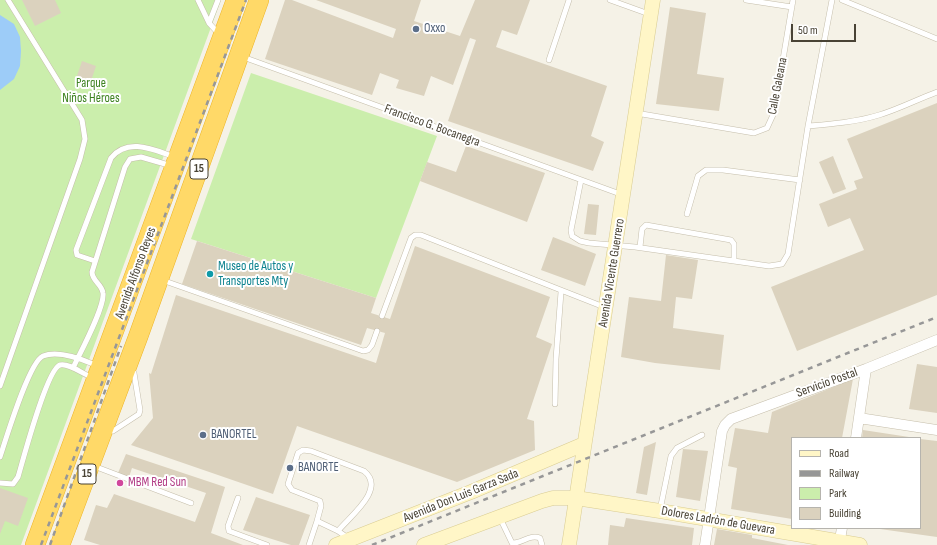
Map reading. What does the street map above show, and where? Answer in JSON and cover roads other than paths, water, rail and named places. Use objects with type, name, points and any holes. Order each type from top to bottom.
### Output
[{"type":"highway","name":"Avenida Alfonso Reyes","points":[[35,545],[236,0]]},
{"type":"highway","name":"Avenida Alfonso Reyes","points":[[60,545],[138,338],[259,0]]},
{"type":"highway","points":[[26,545],[83,367],[116,304],[130,288]]},
{"type":"highway","points":[[72,545],[134,373],[140,347],[138,338]]},
{"type":"street","name":"Avenida Vicente Guerrero","points":[[569,545],[607,308],[653,0]]},
{"type":"street","name":"Servicio Postal","points":[[708,520],[722,431],[725,425],[737,416],[937,340]]},
{"type":"street","points":[[856,437],[866,368]]},
{"type":"street","points":[[859,418],[937,430]]},
{"type":"street","name":"Avenida Don Luis Garza Sada","points":[[336,545],[472,492],[584,444]]},
{"type":"street","points":[[424,545],[553,498],[576,498]]},
{"type":"street","name":"Dolores Ladròn de Guevara","points":[[576,498],[708,520],[840,538],[860,545]]},
{"type":"street","points":[[705,545],[708,520]]},
{"type":"lane","points":[[0,386],[80,160],[85,134],[79,114],[8,0]]},
{"type":"lane","points":[[198,0],[209,23],[222,38]]},
{"type":"lane","points":[[209,23],[218,0]]},
{"type":"lane","points":[[549,60],[569,0]]},
{"type":"lane","points":[[610,0],[651,15]]},
{"type":"lane","points":[[746,0],[792,7]]},
{"type":"lane","name":"Calle Galeana","points":[[636,113],[754,133],[763,131],[770,124],[777,95],[793,0]]},
{"type":"lane","points":[[581,180],[572,223],[572,236],[580,241],[640,247],[776,266],[785,261],[808,126],[832,0]]},
{"type":"lane","points":[[842,0],[937,39]]},
{"type":"lane","name":"Francisco G. Bocanegra","points":[[240,56],[623,195]]},
{"type":"lane","points":[[808,126],[842,123],[863,119],[881,114],[937,92]]},
{"type":"lane","points":[[95,261],[77,255],[76,250],[107,167],[116,152],[124,147],[142,146],[177,163]]},
{"type":"lane","points":[[83,367],[94,323],[103,298],[103,290],[92,274],[128,162],[135,157],[141,157],[177,163]]},
{"type":"lane","points":[[687,214],[698,176],[706,170],[800,180]]},
{"type":"lane","points":[[640,247],[642,229],[646,225],[731,240],[734,244],[734,260]]},
{"type":"lane","points":[[382,316],[411,238],[415,235],[421,235],[561,292],[607,308]]},
{"type":"lane","points":[[159,280],[363,351],[368,350],[372,345],[377,331]]},
{"type":"lane","points":[[555,404],[556,359],[561,292]]},
{"type":"lane","points":[[0,456],[25,384],[37,360],[41,357],[54,354],[83,367]]},
{"type":"lane","points":[[0,483],[12,484],[18,477],[45,389],[52,372],[60,365],[83,367]]},
{"type":"lane","points":[[660,511],[671,456],[677,448],[702,435]]},
{"type":"lane","points":[[309,545],[321,506],[320,501],[292,490],[288,484],[298,454],[303,450],[364,471],[369,477],[372,485],[371,492],[338,531]]},
{"type":"lane","points":[[100,468],[191,503]]},
{"type":"lane","points":[[238,498],[228,526],[229,531],[267,545]]},
{"type":"lane","points":[[500,518],[512,543],[516,544],[534,536],[540,538],[542,545]]},
{"type":"lane","points":[[317,521],[338,531],[351,540]]},
{"type":"water","points":[[0,15],[14,24],[20,37],[21,51],[20,66],[14,79],[0,90]]},
{"type":"railway","points":[[41,545],[246,0]]},
{"type":"railway","points":[[372,545],[937,317]]},
{"type":"railway","points":[[50,545],[121,346]]},
{"type":"place","name":"Oxxo","points":[[416,29]]},
{"type":"place","name":"Museo de Autos y Transportes Mty","points":[[210,274]]},
{"type":"place","name":"BANORTEL","points":[[203,435]]},
{"type":"place","name":"BANORTE","points":[[290,468]]},
{"type":"place","name":"MBM Red Sun","points":[[120,483]]},
{"type":"park label","name":"Parque Niños Héroes","points":[[91,92]]}]
